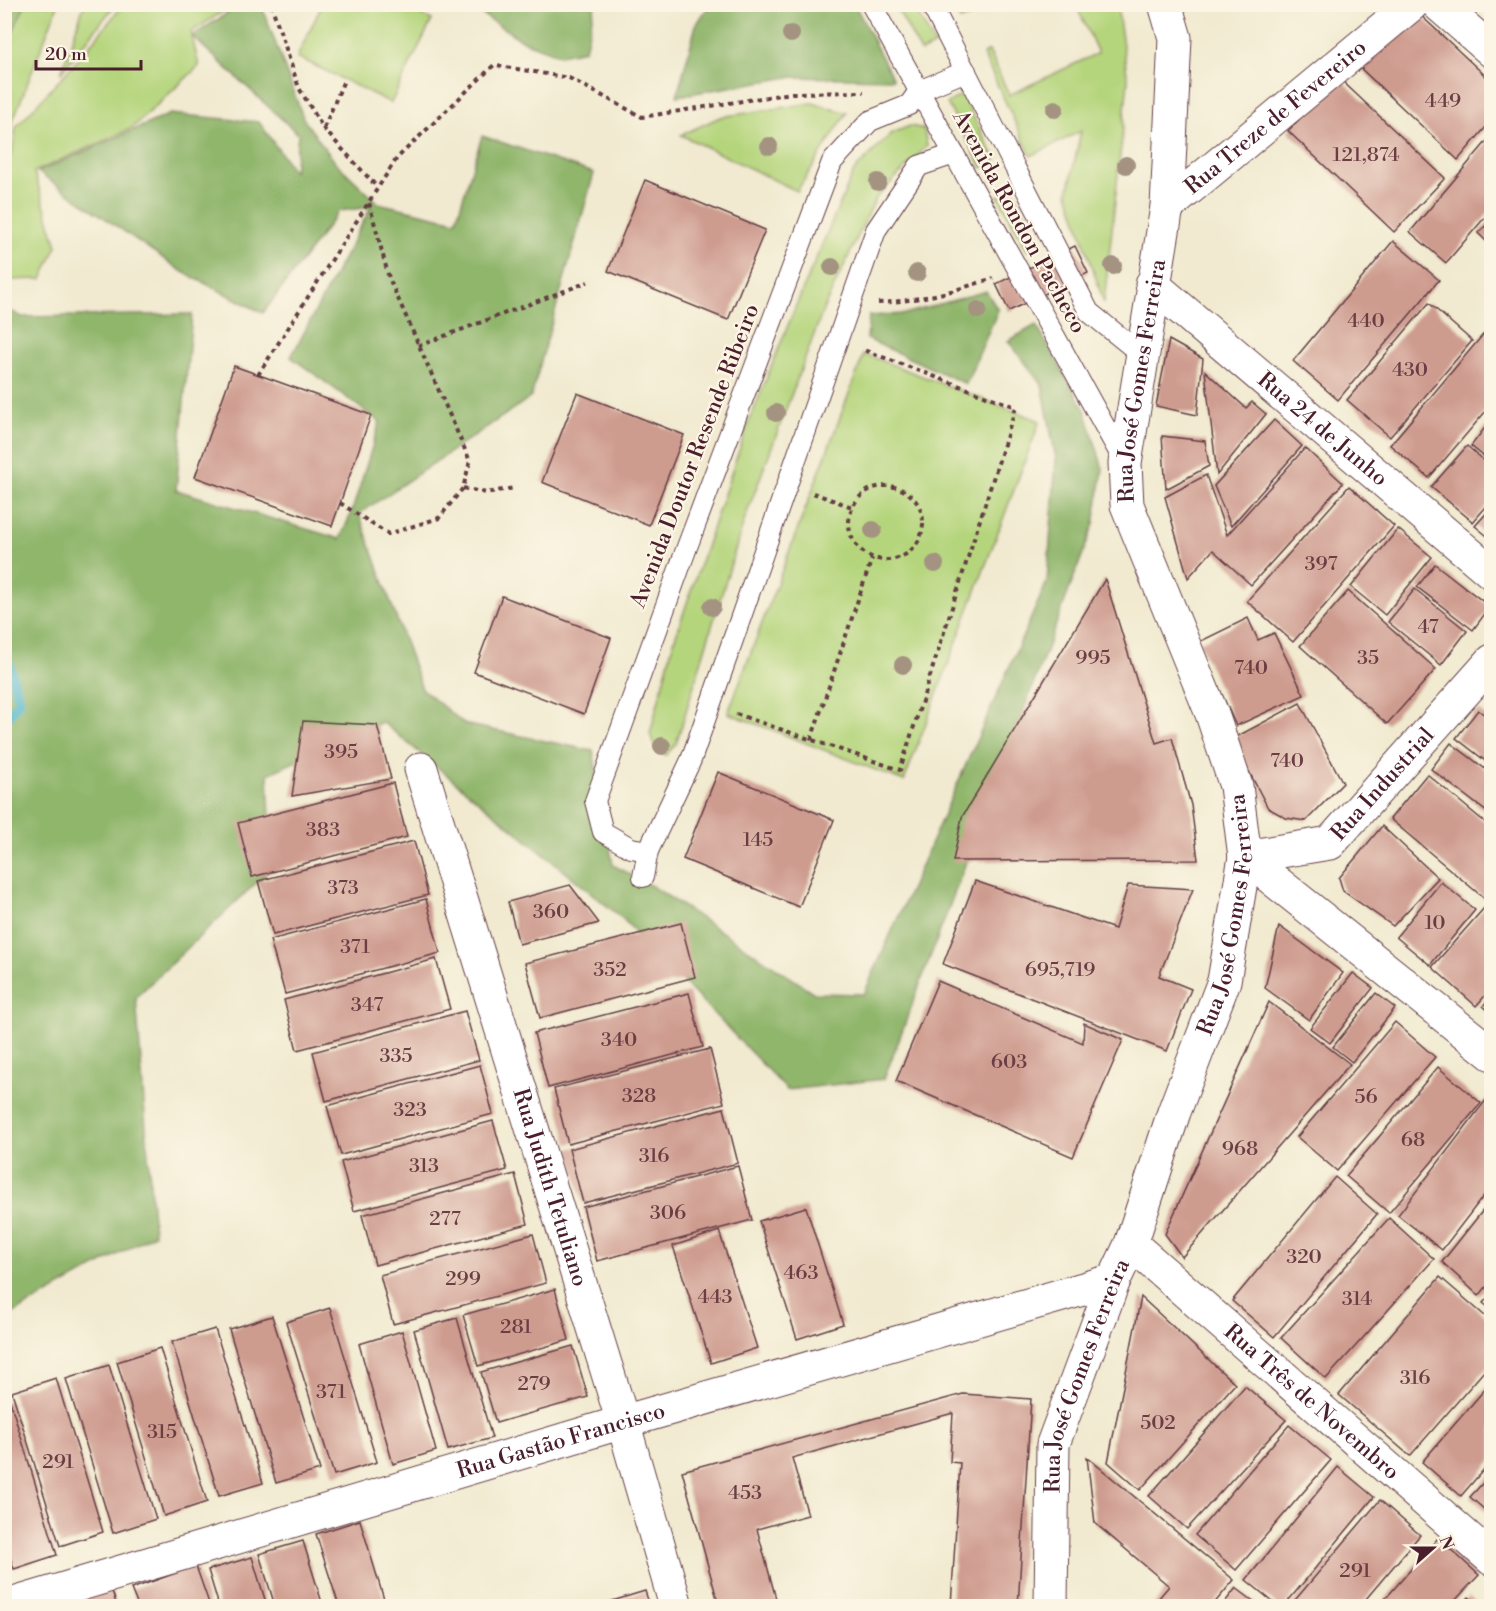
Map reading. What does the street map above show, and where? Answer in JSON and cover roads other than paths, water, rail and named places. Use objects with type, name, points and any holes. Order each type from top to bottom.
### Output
[{"type":"street","name":"Rua José Gomes Ferreira","points":[[1051,1606],[1053,1444],[1114,1280],[1131,1244],[1174,1112],[1224,981],[1245,857],[1236,786],[1212,714],[1127,505],[1125,464],[1152,284],[1167,207],[1175,38],[1165,4]]},
{"type":"street","name":"Rua Treze de Fevereiro","points":[[1167,207],[1412,4]]},
{"type":"street","points":[[1438,4],[1491,51]]},
{"type":"street","name":"Rua 24 de Junho","points":[[1152,284],[1491,573]]},
{"type":"street","name":"Rua Industrial","points":[[1245,857],[1330,843],[1491,661]]},
{"type":"street","name":"Rua Judith Tetuliano","points":[[421,769],[623,1422],[676,1606]]},
{"type":"street","points":[[1245,857],[1491,1054]]},
{"type":"street","name":"Rua Três de Novembro","points":[[1131,1244],[1491,1559]]},
{"type":"street","name":"Rua Gastão Francisco","points":[[7,1606],[623,1422],[1114,1280]]},
{"type":"lane","name":"Avenida Rondon Pacheco","points":[[871,4],[1125,464]]},
{"type":"lane","name":"Avenida Rondon Pacheco","points":[[931,4],[1089,312],[1141,354]]},
{"type":"lane","points":[[919,91],[966,71]]},
{"type":"lane","name":"Avenida Doutor Resende Ribeiro","points":[[648,851],[631,848],[603,832],[596,801],[615,743],[832,162],[870,121],[909,105],[919,91]]},
{"type":"lane","points":[[643,877],[648,851],[691,760],[876,231],[920,166],[954,154]]},
{"type":"waterway","points":[[4,647],[19,701],[4,722]]}]
